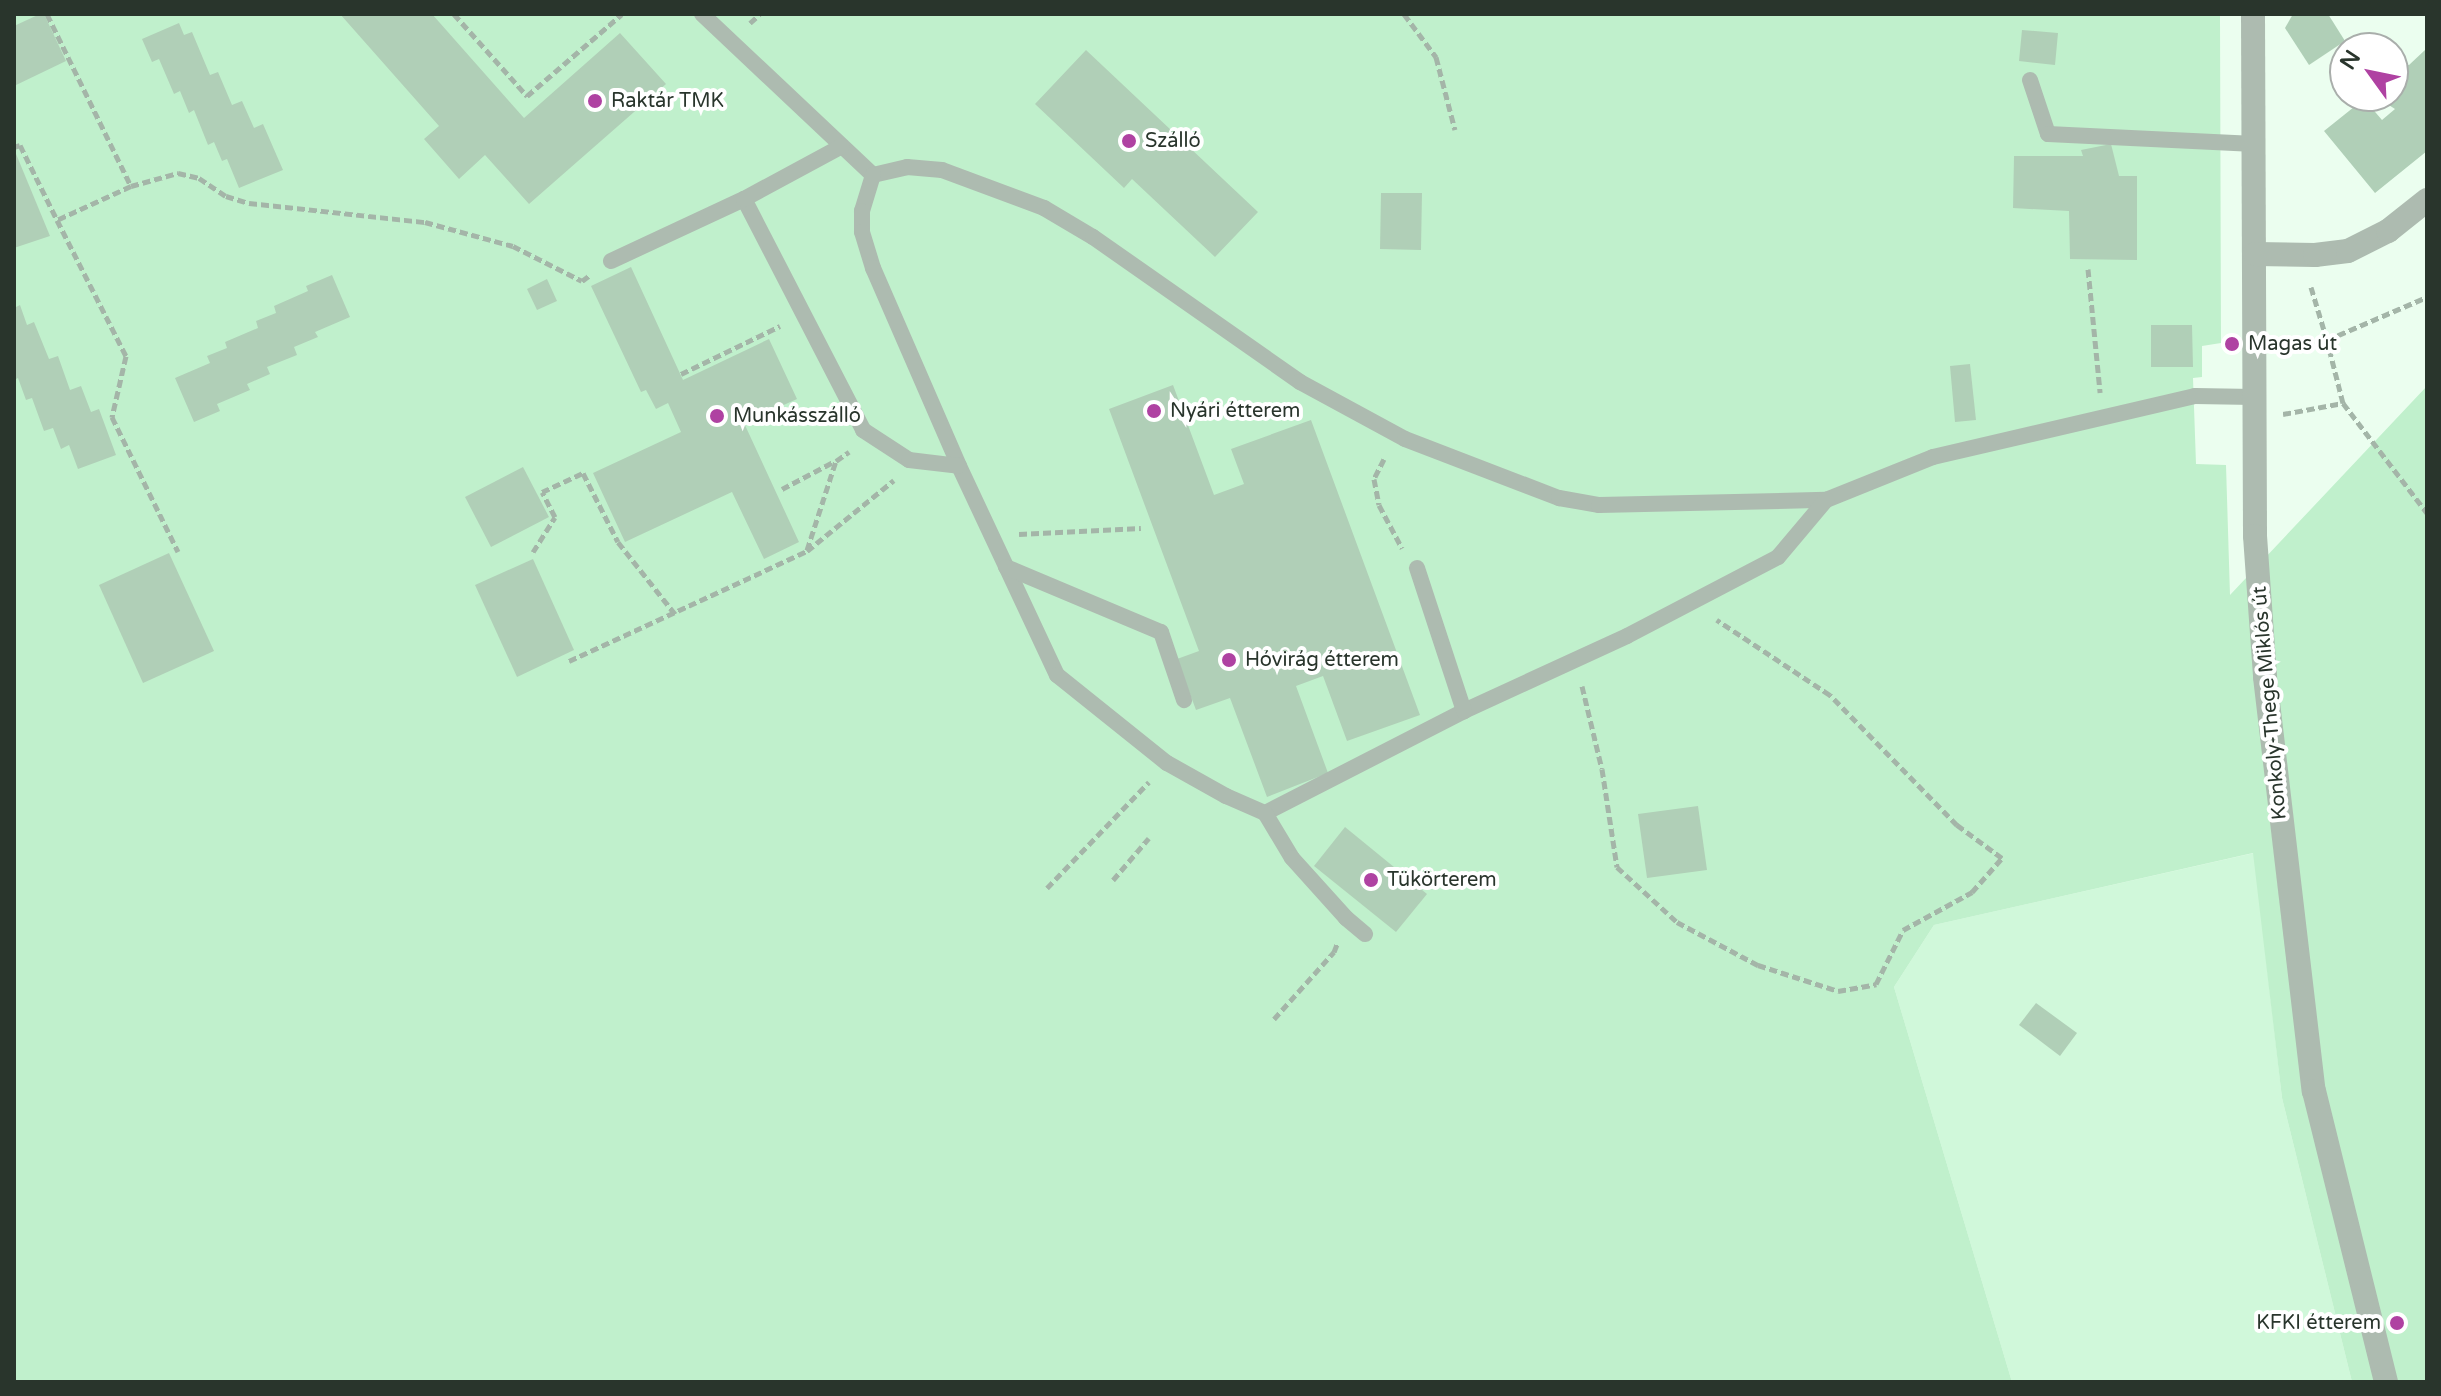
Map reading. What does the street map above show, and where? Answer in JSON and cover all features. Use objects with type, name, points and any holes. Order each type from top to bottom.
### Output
[{"type":"street","name":"Konkoly-Thege Miklós út","points":[[2253,14],[2255,536],[2265,677],[2314,1091],[2386,1382]]},
{"type":"street","points":[[2255,254],[2301,255],[2348,251],[2388,231],[2427,200]]},
{"type":"lane","points":[[702,14],[873,175]]},
{"type":"lane","points":[[2030,80],[2048,134],[2255,144]]},
{"type":"lane","points":[[611,261],[744,199],[842,146]]},
{"type":"lane","points":[[873,175],[907,167],[942,170],[1044,208],[1093,237],[1300,382],[1405,439],[1559,498],[1599,505],[1826,500],[1933,457],[2195,396],[2254,407]]},
{"type":"lane","points":[[873,175],[862,211],[862,232],[873,268],[990,536],[1057,675],[1167,763],[1226,796],[1265,813],[1292,858],[1346,918],[1365,934]]},
{"type":"lane","points":[[744,199],[863,430],[909,460],[959,466]]},
{"type":"lane","points":[[1265,813],[1464,711],[1576,661],[1778,557],[1826,500]]},
{"type":"lane","points":[[1006,567],[1161,632],[1184,700]]},
{"type":"lane","points":[[1417,568],[1464,711]]},
{"type":"path","points":[[47,14],[131,186]]},
{"type":"path","points":[[454,14],[527,96],[622,14]]},
{"type":"path","points":[[1404,14],[1436,57],[1455,130]]},
{"type":"path","points":[[14,147],[20,145],[126,356],[112,417],[178,552]]},
{"type":"path","points":[[57,220],[131,186],[178,173],[199,178],[226,196],[249,203],[425,222],[513,246],[582,281],[611,261]]},
{"type":"path","points":[[2301,255],[2343,403],[2427,513]]},
{"type":"path","points":[[2088,269],[2103,418]]},
{"type":"path","points":[[2327,340],[2427,297]]},
{"type":"path","points":[[681,374],[805,314]]},
{"type":"path","points":[[2254,407],[2343,403]]},
{"type":"path","points":[[782,489],[836,461],[873,436]]},
{"type":"path","points":[[1405,439],[1381,462],[1374,479],[1379,505],[1401,547],[1417,568]]},
{"type":"path","points":[[569,661],[807,551],[890,486],[909,460]]},
{"type":"path","points":[[807,551],[836,461]]},
{"type":"path","points":[[533,552],[555,517],[542,492],[583,473],[618,542],[675,614]]},
{"type":"path","points":[[990,536],[1141,528]]},
{"type":"path","points":[[1576,661],[1602,769],[1617,867],[1677,922],[1758,965],[1838,991],[1876,984],[1903,930],[1972,892],[2002,858],[1957,825],[1830,695],[1690,603]]},
{"type":"path","points":[[1047,888],[1167,763]]},
{"type":"path","points":[[1113,880],[1149,838]]},
{"type":"path","points":[[1274,1019],[1334,952],[1346,918]]},
{"type":"shaded area","points":[[14,14],[2220,14],[2221,343],[2202,346],[2202,377],[2193,378],[2196,464],[2226,465],[2230,595],[2427,386],[2427,1382],[2352,1382],[2282,1098],[2253,853],[1934,925],[1894,987],[2012,1382],[14,1382]]},
{"type":"shaded area","points":[[2254,853],[2282,1098],[2352,1382],[2012,1382],[1894,987],[1934,925]]},
{"type":"building","points":[[44,14],[66,61],[14,86],[14,26]]},
{"type":"building","name":"Raktár TMK","points":[[340,14],[432,14],[524,118],[620,33],[666,84],[529,204],[485,155],[459,179],[424,139],[439,126]]},
{"type":"building","points":[[2293,14],[2328,14],[2339,32],[2329,32],[2329,52],[2309,65],[2285,28]]},
{"type":"building","points":[[179,23],[184,35],[192,32],[210,75],[218,72],[232,105],[242,101],[254,128],[263,124],[283,170],[239,188],[227,159],[222,161],[214,142],[208,145],[194,110],[189,113],[180,91],[174,94],[159,59],[152,62],[142,39]]},
{"type":"building","points":[[2022,30],[2058,33],[2055,65],[2019,61]]},
{"type":"building","name":"Szálló","points":[[1086,50],[1258,212],[1215,257],[1132,179],[1124,188],[1035,104]]},
{"type":"building","points":[[2425,50],[2427,151],[2375,193],[2324,131],[2348,112],[2375,112],[2382,120],[2391,112],[2409,112],[2409,65]]},
{"type":"building","points":[[2111,144],[2119,176],[2137,176],[2137,260],[2070,259],[2069,211],[2013,208],[2014,156],[2083,156],[2081,150]]},
{"type":"building","points":[[14,149],[50,236],[14,248]]},
{"type":"building","points":[[1381,193],[1422,193],[1421,250],[1380,249]]},
{"type":"building","name":"Munkásszálló","points":[[631,267],[683,380],[769,339],[797,399],[744,423],[799,542],[764,559],[732,492],[625,542],[593,473],[681,432],[668,403],[656,409],[646,390],[641,392],[591,286]]},
{"type":"building","points":[[332,275],[350,317],[315,332],[318,337],[294,347],[297,355],[267,367],[270,374],[247,384],[250,390],[217,404],[220,411],[194,422],[175,378],[210,363],[207,356],[227,348],[225,342],[258,328],[256,321],[276,313],[274,306],[308,291],[306,286]]},
{"type":"building","points":[[547,279],[557,301],[537,310],[527,289]]},
{"type":"building","points":[[20,305],[27,325],[34,322],[49,359],[58,356],[70,390],[81,386],[91,412],[99,409],[116,455],[78,469],[69,445],[61,449],[53,428],[44,431],[32,398],[26,400],[18,378],[14,380],[14,308]]},
{"type":"building","points":[[2151,325],[2192,325],[2193,367],[2151,367]]},
{"type":"building","points":[[1970,364],[1976,420],[1955,422],[1950,366]]},
{"type":"building","points":[[1173,385],[1214,495],[1244,484],[1231,449],[1311,420],[1420,715],[1347,741],[1323,676],[1296,686],[1328,773],[1267,797],[1230,698],[1196,710],[1177,659],[1199,651],[1109,409]]},
{"type":"building","points":[[523,467],[549,517],[491,547],[465,497]]},
{"type":"building","points":[[169,553],[214,651],[143,683],[99,585]]},
{"type":"building","points":[[533,559],[574,650],[517,677],[475,585]]},
{"type":"building","points":[[1698,806],[1707,870],[1647,878],[1638,814]]},
{"type":"building","name":"Tükörterem","points":[[1345,827],[1427,894],[1396,932],[1314,866]]},
{"type":"building","points":[[2036,1003],[2077,1033],[2060,1056],[2019,1025]]},
{"type":"place","name":"Raktár TMK","points":[[595,101]]},
{"type":"place","name":"Szálló","points":[[1129,141]]},
{"type":"place","name":"Magas út","points":[[2232,344]]},
{"type":"place","name":"Nyári étterem","points":[[1154,411]]},
{"type":"place","name":"Munkásszálló","points":[[717,416]]},
{"type":"place","name":"Hóvirág étterem","points":[[1229,660]]},
{"type":"place","name":"Tükörterem","points":[[1371,880]]},
{"type":"place","name":"KFKI étterem","points":[[2397,1323]]}]
